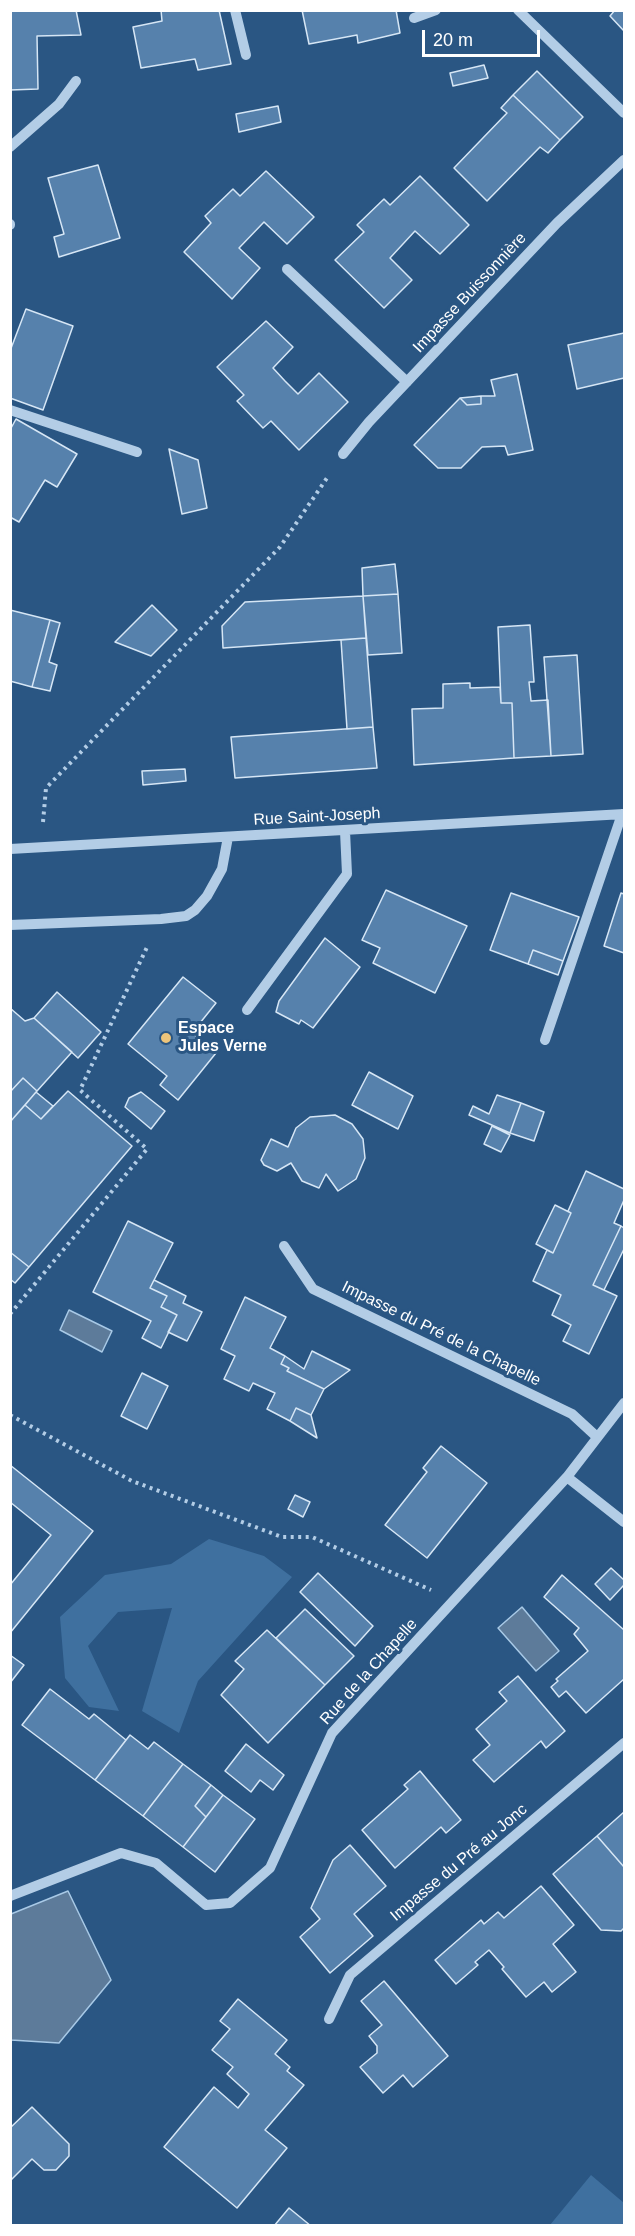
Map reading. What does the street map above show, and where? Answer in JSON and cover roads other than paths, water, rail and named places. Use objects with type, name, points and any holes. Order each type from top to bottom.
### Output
[{"type":"street","points":[[235,10],[246,55]]},
{"type":"street","points":[[414,18],[436,10]]},
{"type":"street","points":[[518,10],[624,113]]},
{"type":"street","points":[[10,147],[59,104],[76,81]]},
{"type":"street","name":"Impasse Buissonnière","points":[[343,454],[369,423],[557,223],[624,160]]},
{"type":"street","points":[[288,269],[407,382]]},
{"type":"street","points":[[10,410],[137,452]]},
{"type":"street","points":[[545,1040],[623,814]]},
{"type":"street","name":"Rue Saint-Joseph","points":[[10,849],[623,814]]},
{"type":"street","points":[[247,1010],[347,874],[345,831]]},
{"type":"street","points":[[10,924],[160,919],[186,916],[195,910],[207,896],[222,869],[228,837]]},
{"type":"street","name":"Impasse du Pré de la Chapelle","points":[[284,1246],[313,1289],[572,1414],[597,1437]]},
{"type":"street","name":"Rue de la Chapelle","points":[[10,1896],[121,1853],[156,1863],[206,1905],[230,1903],[270,1868],[332,1733],[567,1477],[624,1403]]},
{"type":"street","points":[[567,1477],[624,1522]]},
{"type":"street","name":"Impasse du Pré au Jonc","points":[[330,2019],[351,1975],[624,1743]]},
{"type":"place","name":"Espace Jules Verne","points":[[166,1038]]}]
